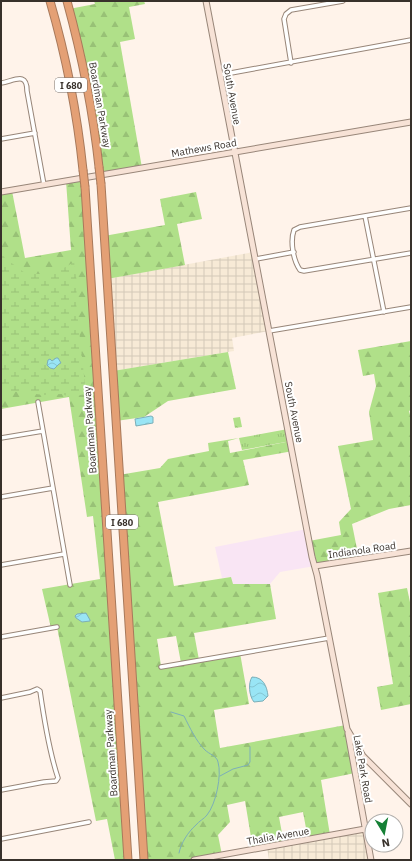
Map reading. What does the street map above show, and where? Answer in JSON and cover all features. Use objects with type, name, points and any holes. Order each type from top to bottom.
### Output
[{"type":"highway","name":"Boardman Parkway","points":[[50,1],[70,82],[77,121],[85,186],[128,860]]},
{"type":"highway","name":"Boardman Parkway","points":[[67,1],[87,83],[101,184],[144,860]]},
{"type":"main road","name":"South Avenue","points":[[206,1],[234,152],[347,729],[363,756],[411,804]]},
{"type":"main road","name":"Mathews Road","points":[[1,192],[411,122]]},
{"type":"main road","name":"Indianola Road","points":[[315,566],[411,551]]},
{"type":"main road","name":"Lake Park Road","points":[[347,729],[364,823]]},
{"type":"main road","points":[[354,768],[363,756]]},
{"type":"main road","name":"Thalia Avenue","points":[[194,860],[364,829]]},
{"type":"street","points":[[291,63],[284,21],[286,14],[291,10],[343,1]]},
{"type":"street","points":[[220,75],[411,40]]},
{"type":"street","points":[[1,83],[20,78],[26,81],[28,85],[27,91],[44,185]]},
{"type":"street","points":[[1,139],[34,133]]},
{"type":"street","points":[[411,208],[297,228],[294,230],[293,236],[294,252],[298,268],[301,271],[411,253]]},
{"type":"street","points":[[366,216],[384,312]]},
{"type":"street","points":[[256,259],[294,252]]},
{"type":"street","points":[[270,331],[411,307]]},
{"type":"street","points":[[38,402],[70,585]]},
{"type":"street","points":[[1,438],[43,431]]},
{"type":"street","points":[[1,497],[53,488]]},
{"type":"street","points":[[1,565],[64,554]]},
{"type":"street","points":[[1,637],[57,627]]},
{"type":"street","points":[[161,666],[329,638]]},
{"type":"street","points":[[1,698],[30,692],[37,689],[41,692],[41,701],[52,758],[58,780],[1,790]]},
{"type":"street","points":[[1,839],[89,822]]},
{"type":"shaded area","points":[[254,252],[269,331],[232,338],[234,351],[113,371],[107,279]]},
{"type":"shaded area","points":[[307,529],[315,566],[280,572],[270,584],[232,584],[231,577],[222,578],[215,547]]},
{"type":"shaded area","points":[[364,829],[364,853],[370,853],[371,860],[269,860],[267,847]]},
{"type":"green space","points":[[94,1],[144,1],[145,4],[129,7],[135,39],[120,42],[142,168],[100,175],[69,9],[95,4]]},
{"type":"green space","points":[[84,178],[128,860],[115,860],[107,819],[96,821],[57,627],[51,628],[42,589],[100,579],[93,516],[87,517],[69,397],[1,409],[1,192],[12,191],[25,258],[71,250],[66,181]]},
{"type":"green space","points":[[196,192],[202,219],[177,224],[185,265],[107,279],[104,236],[165,225],[160,199]]},
{"type":"green space","points":[[1,252],[5,258],[25,273],[40,274],[54,272],[74,262],[77,283],[76,302],[86,394],[69,397],[62,394],[44,395],[1,390]]},
{"type":"green space","points":[[411,341],[411,410],[409,411],[411,418],[411,505],[389,509],[352,524],[359,559],[315,566],[309,541],[341,535],[339,522],[351,509],[338,446],[373,440],[369,412],[376,386],[374,374],[363,376],[358,350]]},
{"type":"green space","points":[[228,352],[236,389],[168,401],[144,417],[116,421],[113,371]]},
{"type":"green space","points":[[240,417],[242,427],[235,428],[233,418]]},
{"type":"green space","points":[[288,429],[291,441],[242,450],[239,438]]},
{"type":"green space","points":[[239,438],[228,441],[230,453],[291,441],[293,451],[243,460],[249,485],[158,502],[174,586],[231,577],[233,584],[270,584],[276,619],[194,633],[199,660],[240,653],[249,704],[214,710],[220,748],[346,725],[355,773],[321,780],[330,835],[308,839],[303,812],[279,817],[284,844],[253,849],[245,801],[227,805],[230,822],[218,835],[222,855],[201,860],[144,860],[119,475],[160,468],[168,459],[209,451],[208,443]],"holes":[[[176,636],[181,663],[161,666],[157,639]]]},
{"type":"green space","points":[[407,588],[411,607],[411,704],[381,710],[377,687],[393,684],[378,593]]},
{"type":"water","points":[[58,358],[61,363],[54,369],[50,368],[47,365],[48,360],[50,359],[52,361]]},
{"type":"water","points":[[151,416],[153,417],[153,423],[136,426],[135,419]]},
{"type":"water","points":[[86,613],[90,621],[82,622],[75,616],[77,614]]},
{"type":"water","points":[[252,677],[262,680],[267,689],[268,696],[263,701],[254,702],[252,699],[250,686]]},
{"type":"waterway","points":[[171,712],[184,716],[199,743],[205,750],[215,757],[219,768],[219,782],[213,804],[206,816],[188,834],[181,845],[179,853]]},
{"type":"waterway","points":[[220,776],[233,769],[248,765],[250,762],[250,747]]}]
